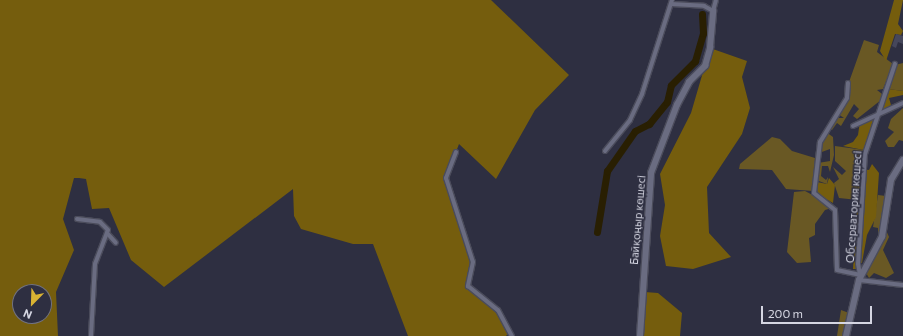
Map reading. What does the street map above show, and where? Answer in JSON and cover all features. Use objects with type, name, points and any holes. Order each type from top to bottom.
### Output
[{"type":"street","name":"Байқоңыр көшесі","points":[[640,336],[651,173],[677,105],[690,82],[705,66],[710,48],[713,11],[716,0]]},
{"type":"street","points":[[605,151],[633,114],[654,64],[664,17],[671,2],[704,6],[713,11]]},
{"type":"street","name":"Обсерватория көшесі","points":[[860,278],[858,264],[865,154],[895,64]]},
{"type":"street","points":[[848,83],[847,98],[820,142],[814,193],[835,207],[837,270],[860,278],[903,285]]},
{"type":"street","points":[[853,126],[865,118],[877,118],[903,103]]},
{"type":"street","points":[[456,152],[446,178],[472,262],[468,286],[498,310],[512,336]]},
{"type":"street","points":[[846,336],[860,278],[882,237],[891,180],[902,162]]},
{"type":"street","points":[[77,219],[100,222],[116,243]]},
{"type":"street","points":[[91,336],[95,264],[107,233]]},
{"type":"shaded area","points":[[0,0],[491,0],[569,75],[535,110],[496,179],[459,144],[446,178],[472,268],[468,286],[492,305],[510,331],[506,336],[408,336],[373,244],[353,244],[301,229],[294,216],[293,189],[164,287],[131,260],[109,208],[92,209],[86,179],[74,178],[63,219],[74,250],[56,292],[58,336],[0,336]]},
{"type":"shaded area","points":[[894,0],[903,0],[898,24],[903,31],[901,35],[895,34],[886,61],[880,51]]},
{"type":"shaded area","points":[[864,40],[879,45],[877,52],[893,64],[883,89],[877,90],[882,94],[881,100],[857,119],[853,116],[859,109],[854,104],[841,126],[837,123],[832,130],[829,128],[835,118],[844,118],[838,114],[850,96],[849,82]]},
{"type":"shaded area","points":[[710,48],[747,61],[742,77],[750,108],[742,134],[707,187],[709,233],[731,257],[693,269],[666,266],[660,236],[665,205],[660,174],[691,113]]},
{"type":"shaded area","points":[[903,63],[903,91],[888,89],[895,65]]},
{"type":"shaded area","points":[[888,89],[903,91],[903,95],[889,98],[891,105],[880,113]]},
{"type":"shaded area","points":[[903,108],[903,141],[899,140],[894,147],[888,147],[885,141],[894,132],[888,128],[891,119]]},
{"type":"shaded area","points":[[876,119],[864,150],[843,146],[853,142],[858,135],[860,121]]},
{"type":"shaded area","points":[[826,132],[833,137],[834,155],[830,172],[828,166],[822,166],[821,176],[826,180],[828,177],[827,184],[816,180],[818,163],[830,161],[830,149],[819,153]]},
{"type":"shaded area","points":[[772,137],[780,139],[792,151],[815,158],[813,191],[786,189],[772,170],[739,169],[740,164]]},
{"type":"shaded area","points":[[835,146],[864,150],[862,164],[858,163],[856,168],[861,169],[857,180],[858,200],[839,198],[834,183],[839,179],[833,167],[842,175],[846,171],[835,161]]},
{"type":"shaded area","points":[[872,164],[879,173],[876,217],[867,235],[862,263],[857,262],[857,269],[853,269],[858,180],[861,169],[869,170]]},
{"type":"shaded area","points":[[829,178],[835,185],[833,203],[817,194],[817,182],[827,184]]},
{"type":"shaded area","points":[[805,191],[835,207],[825,210],[815,224],[815,235],[809,238],[811,262],[797,263],[787,252],[794,192]]},
{"type":"shaded area","points":[[878,195],[886,196],[878,240],[878,228],[873,227]]},
{"type":"shaded area","points":[[886,230],[889,237],[883,250],[894,273],[886,278],[874,273],[869,278],[865,271]]},
{"type":"shaded area","points":[[645,292],[658,293],[682,313],[680,336],[638,336]]},
{"type":"shaded area","points":[[841,310],[849,313],[844,336],[837,336]]},
{"type":"building","points":[[896,34],[903,36],[903,44],[898,42],[896,48],[892,46]]},
{"type":"waterway","points":[[597,232],[607,171],[635,131],[649,124],[667,102],[671,85],[695,61],[703,33],[702,14]]}]
